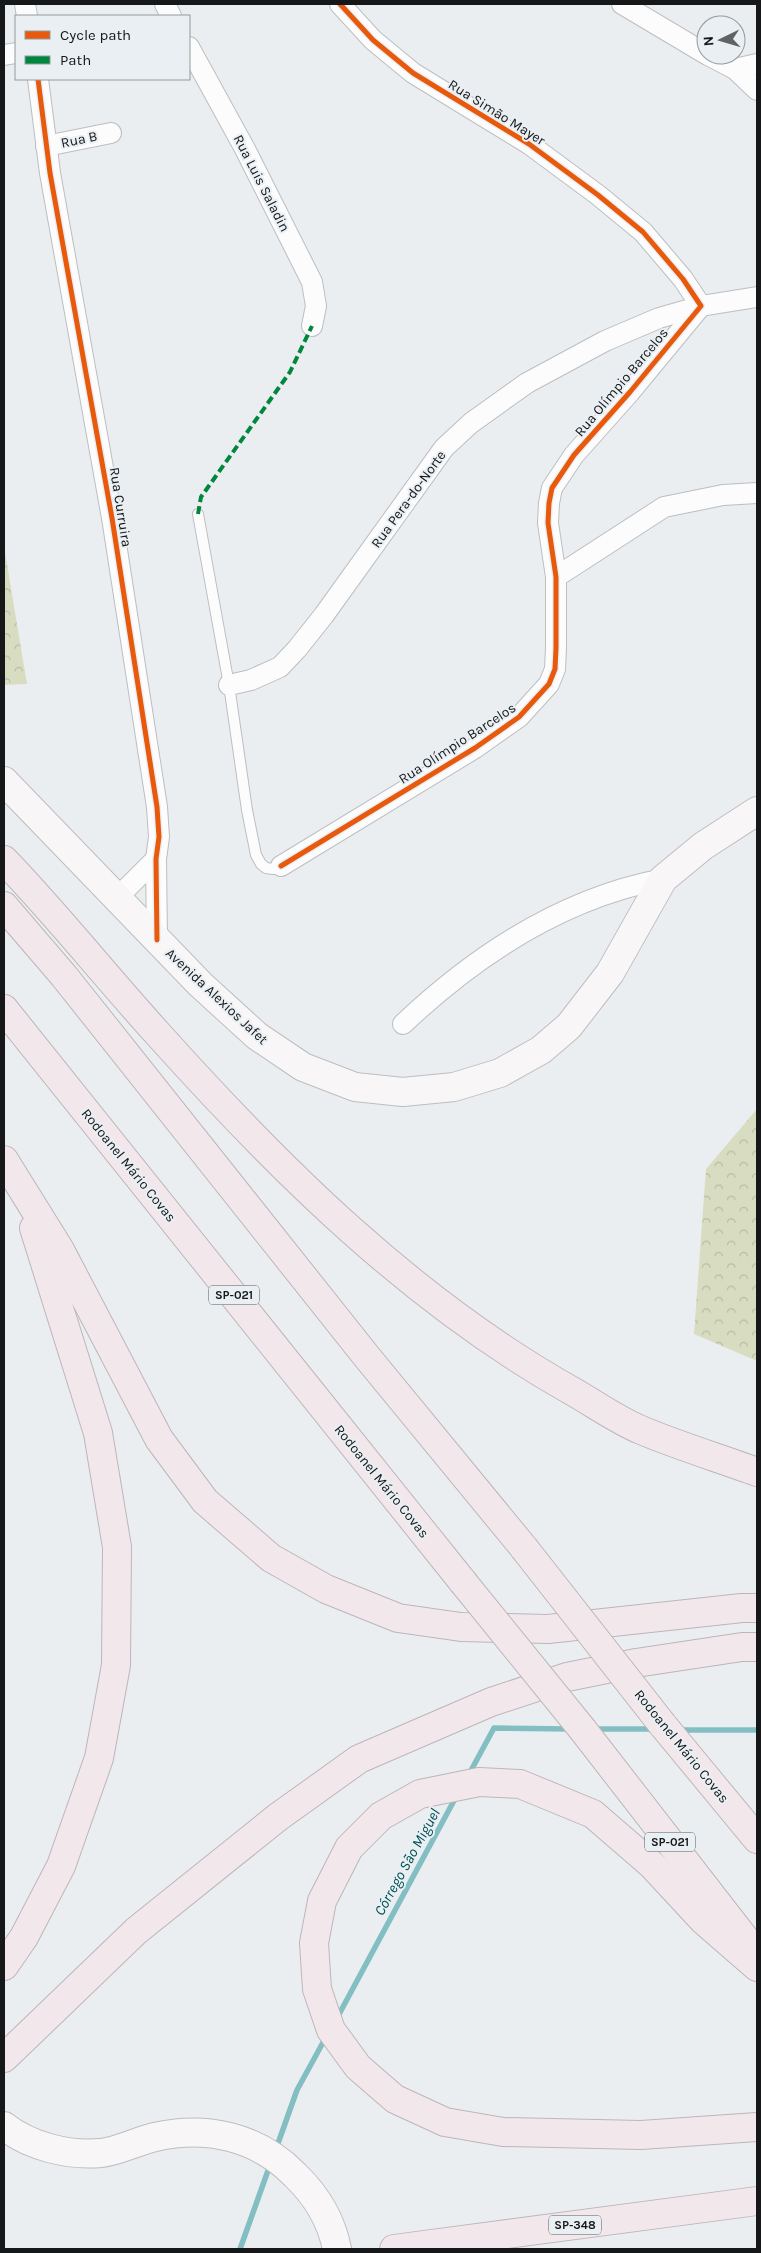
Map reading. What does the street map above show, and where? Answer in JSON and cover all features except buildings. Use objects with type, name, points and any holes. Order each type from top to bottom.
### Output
[{"type":"highway","points":[[4,860],[159,1036],[300,1184],[379,1255],[458,1318],[542,1374],[639,1429],[757,1472]]},
{"type":"highway","name":"Rodoanel Mário Covas","points":[[4,906],[64,976],[367,1357],[524,1548],[662,1724],[757,1839]]},
{"type":"highway","name":"Rodoanel Mário Covas","points":[[4,1009],[583,1730],[757,1954]]},
{"type":"highway","points":[[4,1160],[60,1250],[158,1440],[205,1500],[271,1558],[326,1589],[398,1618],[461,1627],[548,1628],[757,1608]]},
{"type":"highway","points":[[4,1966],[24,1938],[61,1866],[99,1758],[116,1665],[117,1547],[98,1433],[20,1186]]},
{"type":"highway","points":[[4,2058],[136,1931],[278,1817],[359,1759],[491,1702],[567,1677],[636,1663],[742,1647],[757,1647]]},
{"type":"highway","points":[[757,1967],[704,1921],[652,1865],[593,1814],[520,1784],[512,1783],[479,1782],[420,1794],[381,1816],[349,1848],[322,1901],[314,1943],[317,1989],[331,2030],[358,2067],[395,2099],[446,2122],[503,2132],[641,2135],[757,2127]]},
{"type":"highway","name":"SP-348","points":[[394,2249],[757,2201]]},
{"type":"main road","name":"Avenida Alexios Jafet","points":[[4,781],[116,899],[200,984],[256,1036],[303,1067],[355,1087],[403,1092],[454,1087],[500,1073],[541,1050],[569,1026],[610,973],[663,879],[703,846],[756,809]]},
{"type":"main road","points":[[4,2126],[15,2134],[53,2148],[75,2153],[102,2153],[155,2137],[187,2132],[207,2132],[236,2138],[262,2149],[285,2164],[311,2191],[330,2222],[337,2249]]},
{"type":"street","points":[[164,4],[171,15]]},
{"type":"street","name":"Rua Simão Mayer","points":[[340,4],[373,40],[413,73],[529,144],[598,195],[642,232],[684,279],[701,306]]},
{"type":"street","points":[[622,4],[696,48]]},
{"type":"street","name":"Rua Luis Saladin","points":[[190,49],[245,149],[312,282],[316,306],[312,326]]},
{"type":"street","points":[[735,69],[757,64]]},
{"type":"street","points":[[728,65],[735,69],[757,90]]},
{"type":"street","name":"Rua Curruira","points":[[38,80],[46,146],[112,518],[156,797],[159,837],[156,859],[158,940]]},
{"type":"street","name":"Rua B","points":[[46,146],[111,133]]},
{"type":"street","name":"Rua Pera-do-Norte","points":[[229,685],[251,680],[280,667],[297,649],[324,615],[444,448],[471,423],[527,383],[605,341],[659,318],[701,306],[757,297]]},
{"type":"street","name":"Rua Olímpio Barcelos","points":[[281,866],[475,748],[520,717],[549,684],[555,669],[556,577],[548,523],[549,503],[557,479],[574,454],[630,392],[701,306]]},
{"type":"street","points":[[556,577],[664,507],[723,495],[757,493]]},
{"type":"street","points":[[116,899],[156,859]]},
{"type":"street","name":"Avenida Alexios Jafet","points":[[403,1024],[437,992],[476,962],[528,929],[567,909],[610,892],[630,885],[663,879]]},
{"type":"lane","points":[[198,514],[229,685],[247,810],[256,855],[261,864],[266,868],[273,869],[281,866]]},
{"type":"green space","points":[[4,546],[27,684],[4,685]]},
{"type":"green space","points":[[757,1109],[757,1361],[694,1334],[706,1169]]},
{"type":"waterway","name":"Córrego São Miguel","points":[[468,1776],[494,1728],[570,1729]]},
{"type":"waterway","name":"Córrego São Miguel","points":[[592,1729],[655,1729]]},
{"type":"waterway","name":"Córrego São Miguel","points":[[677,1730],[757,1730]]},
{"type":"waterway","name":"Córrego São Miguel","points":[[337,2018],[457,1795]]},
{"type":"waterway","name":"Córrego São Miguel","points":[[276,2149],[297,2090],[326,2037]]},
{"type":"waterway","name":"Córrego São Miguel","points":[[240,2249],[270,2165]]},
{"type":"marked path","points":[[198,514],[201,497],[290,372],[312,326]]},
{"type":"cycle path","points":[[281,866],[475,748],[519,717],[549,684],[555,669],[556,648],[556,577],[548,523],[552,488],[574,455],[630,392],[701,306],[683,279],[643,232],[598,195],[529,144],[413,73],[373,40],[340,4]]},
{"type":"cycle path","points":[[38,80],[50,173],[112,518],[157,807],[159,837],[156,859],[157,940]]}]
